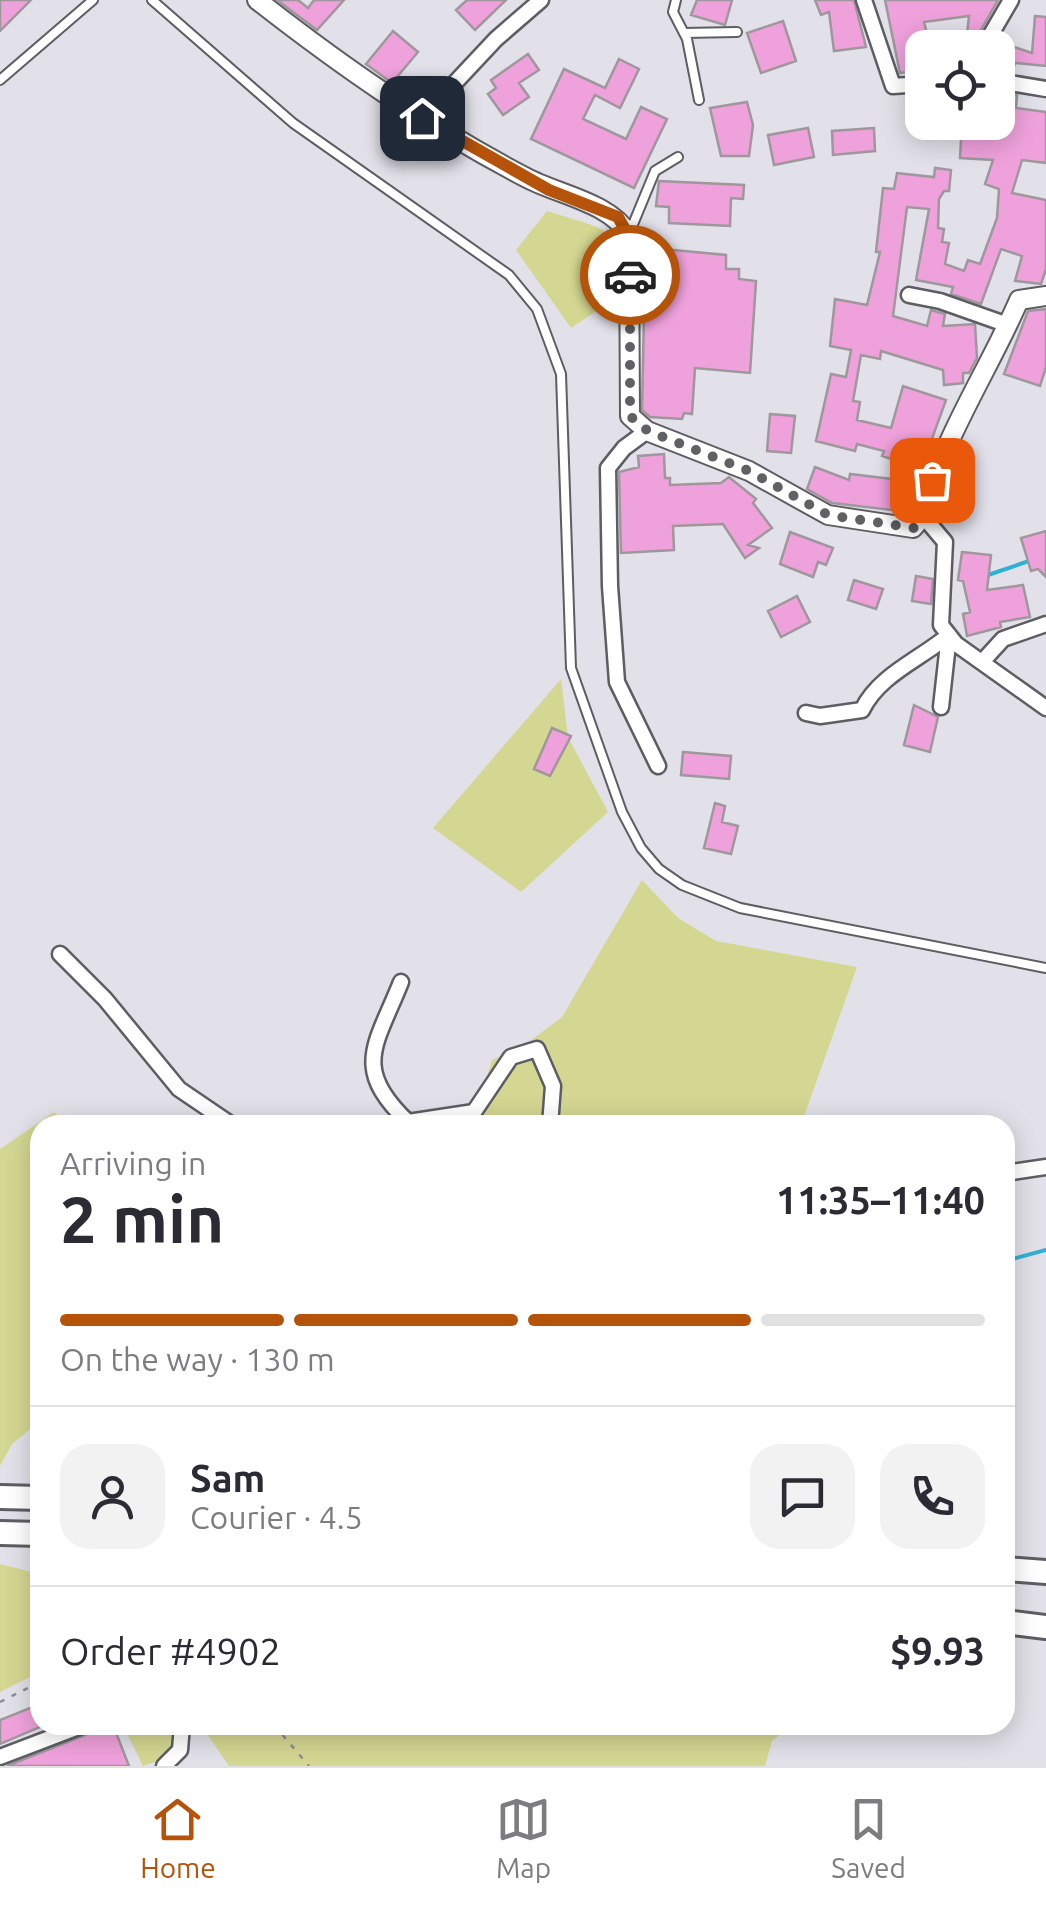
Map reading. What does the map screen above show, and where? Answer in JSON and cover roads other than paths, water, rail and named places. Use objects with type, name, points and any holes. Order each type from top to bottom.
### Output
[{"type":"highway","points":[[0,1498],[30,1498]]},
{"type":"highway","points":[[0,1532],[30,1534]]},
{"type":"highway","points":[[1015,1570],[1046,1572]]},
{"type":"highway","points":[[1015,1623],[1046,1627]]},
{"type":"street","points":[[257,0],[362,82],[549,190],[618,217],[628,235],[630,416],[648,431],[749,471],[828,515],[914,528],[924,516],[932,480],[961,414],[1019,300],[1046,296]]},
{"type":"street","points":[[422,118],[496,40],[541,0]]},
{"type":"street","points":[[864,0],[893,86],[905,85]]},
{"type":"street","points":[[994,30],[1011,0]]},
{"type":"street","points":[[1015,84],[1046,89]]},
{"type":"street","points":[[909,295],[940,301],[1008,326]]},
{"type":"street","points":[[648,431],[624,448],[608,468],[610,586],[617,682],[658,766]]},
{"type":"street","points":[[924,516],[946,542],[941,624],[982,662],[1046,708]]},
{"type":"street","points":[[982,662],[1003,639],[1046,624]]},
{"type":"street","points":[[941,707],[949,635]]},
{"type":"street","points":[[806,713],[820,716],[862,710],[877,684],[916,662],[949,635]]},
{"type":"street","points":[[60,954],[106,1000],[179,1089],[217,1115]]},
{"type":"street","points":[[399,1115],[381,1096],[370,1060],[401,982]]},
{"type":"street","points":[[455,1115],[474,1112],[511,1057],[537,1049],[553,1086],[551,1115]]},
{"type":"street","points":[[1015,1172],[1046,1167]]},
{"type":"street","points":[[0,1757],[58,1735]]},
{"type":"street","points":[[164,1766],[180,1750],[181,1735]]},
{"type":"lane","points":[[0,80],[94,0]]},
{"type":"lane","points":[[152,0],[306,133],[509,275],[538,309],[561,374],[571,668],[622,812],[641,848],[659,870],[682,885],[740,908],[1046,968]]},
{"type":"lane","points":[[676,0],[673,12],[684,33],[699,100]]},
{"type":"lane","points":[[684,33],[737,32]]},
{"type":"lane","points":[[628,235],[655,171],[678,156]]},
{"type":"waterway","points":[[985,576],[1032,560]]},
{"type":"waterway","points":[[1015,1258],[1046,1250]]}]
